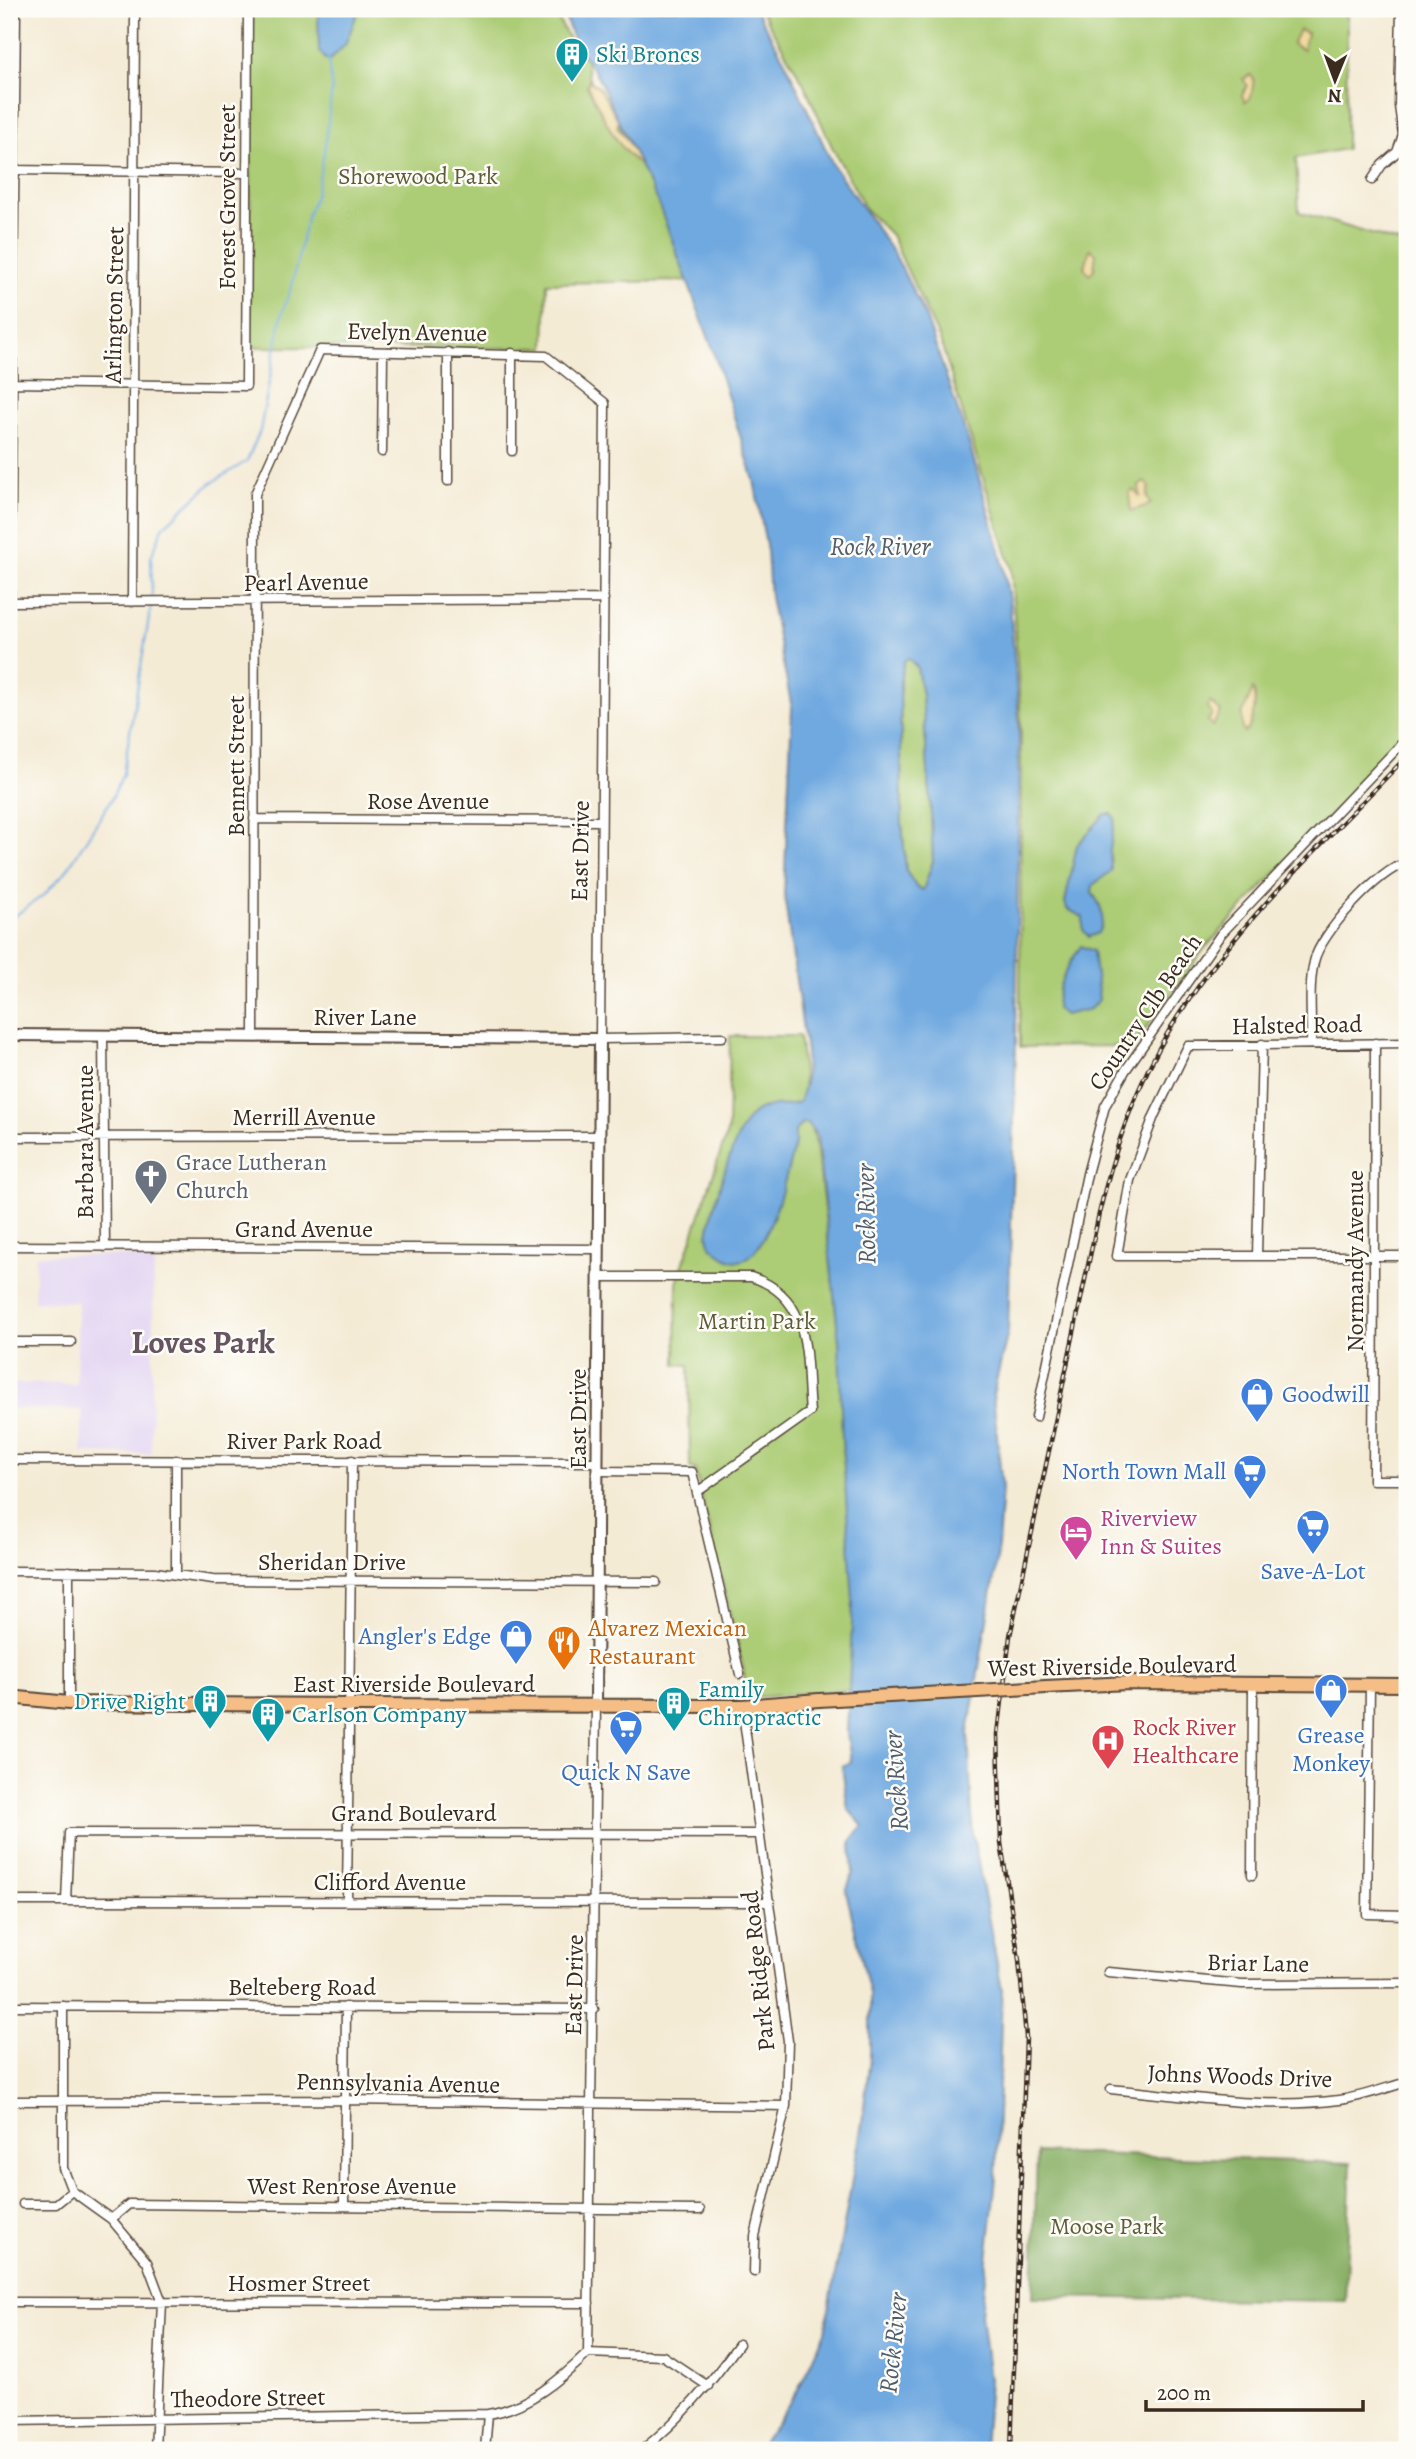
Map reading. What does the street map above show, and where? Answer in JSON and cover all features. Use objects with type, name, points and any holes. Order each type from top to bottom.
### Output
[{"type":"main road","name":"West Riverside Boulevard","points":[[819,1700],[1128,1683],[1407,1685]]},
{"type":"main road","name":"East Riverside Boulevard","points":[[9,1697],[69,1703],[350,1705],[742,1706],[819,1700]]},
{"type":"street","points":[[9,601],[11,170],[16,9]]},
{"type":"street","name":"Arlington Street","points":[[135,9],[132,385],[137,602]]},
{"type":"street","name":"Forest Grove Street","points":[[132,385],[246,386],[245,173],[248,9]]},
{"type":"street","points":[[1372,180],[1382,165],[1397,152],[1403,135],[1399,106],[1401,9]]},
{"type":"street","points":[[11,170],[245,173]]},
{"type":"street","name":"Evelyn Avenue","points":[[255,495],[320,350],[546,356]]},
{"type":"street","points":[[382,452],[383,352]]},
{"type":"street","points":[[448,352],[448,481]]},
{"type":"street","points":[[512,353],[512,451]]},
{"type":"street","name":"East Drive","points":[[546,356],[605,403],[598,1249],[599,1582],[588,2353]]},
{"type":"street","points":[[10,383],[132,385]]},
{"type":"street","name":"Bennett Street","points":[[254,1037],[255,495]]},
{"type":"street","name":"Pearl Avenue","points":[[9,601],[158,603],[604,598]]},
{"type":"street","name":"Country Clb Beach","points":[[1036,1417],[1087,1174],[1105,1106],[1125,1071],[1221,934],[1407,738]]},
{"type":"street","name":"Rose Avenue","points":[[254,819],[601,821]]},
{"type":"street","points":[[1311,1043],[1313,963],[1322,939],[1390,868],[1407,863]]},
{"type":"street","name":"River Lane","points":[[9,1035],[600,1039],[722,1037]]},
{"type":"street","name":"Barbara Avenue","points":[[103,1036],[105,1247]]},
{"type":"street","name":"Normandy Avenue","points":[[1375,1043],[1373,1480],[1407,1480]]},
{"type":"street","name":"Halsted Road","points":[[1256,1256],[1116,1256],[1130,1180],[1154,1116],[1188,1046],[1407,1043]]},
{"type":"street","points":[[1262,1044],[1256,1256],[1407,1256]]},
{"type":"street","name":"Merrill Avenue","points":[[9,1137],[599,1136]]},
{"type":"street","name":"Grand Avenue","points":[[9,1247],[598,1249]]},
{"type":"street","points":[[598,1277],[751,1277],[767,1282],[787,1296],[799,1315],[810,1412],[697,1492]]},
{"type":"street","points":[[9,1342],[71,1342]]},
{"type":"street","name":"River Park Road","points":[[9,1460],[352,1460],[598,1466]]},
{"type":"street","points":[[176,1460],[176,1574]]},
{"type":"street","points":[[347,1901],[352,1460]]},
{"type":"street","points":[[598,1466],[689,1470],[694,1475],[740,1674]]},
{"type":"street","points":[[69,1571],[69,1703]]},
{"type":"street","name":"Sheridan Drive","points":[[9,1572],[176,1574],[213,1580],[656,1582]]},
{"type":"street","points":[[1252,1875],[1253,1684]]},
{"type":"street","points":[[1370,1685],[1367,1914],[1407,1914]]},
{"type":"street","name":"Park Ridge Road","points":[[742,1706],[750,1778],[787,2020],[786,2106],[755,2235],[754,2272]]},
{"type":"street","name":"Grand Boulevard","points":[[66,1901],[69,1833],[760,1834]]},
{"type":"street","name":"Clifford Avenue","points":[[9,1901],[770,1902]]},
{"type":"street","name":"Briar Lane","points":[[1108,1972],[1242,1984],[1407,1983]]},
{"type":"street","name":"Belteberg Road","points":[[9,2006],[594,2009]]},
{"type":"street","points":[[63,2006],[63,2168],[72,2191],[111,2219],[147,2262],[162,2302],[155,2450]]},
{"type":"street","points":[[344,2205],[346,2007]]},
{"type":"street","name":"Johns Woods Drive","points":[[1111,2089],[1203,2098],[1288,2102],[1340,2100],[1407,2082]]},
{"type":"street","name":"Pennsylvania Avenue","points":[[9,2101],[343,2101],[786,2106]]},
{"type":"street","points":[[23,2204],[56,2204],[72,2191]]},
{"type":"street","name":"West Renrose Avenue","points":[[111,2219],[129,2204],[700,2210]]},
{"type":"street","name":"Hosmer Street","points":[[9,2302],[589,2303]]},
{"type":"street","points":[[642,2450],[671,2427],[708,2386],[739,2344]]},
{"type":"street","points":[[485,2450],[488,2414],[513,2411],[566,2374],[588,2353],[663,2356],[708,2386]]},
{"type":"street","name":"Theodore Street","points":[[9,2421],[488,2414]]},
{"type":"shaded area","points":[[36,1255],[154,1256],[151,1454],[82,1453],[82,1410],[9,1409],[9,1383],[76,1384],[78,1302],[34,1301]]},
{"type":"green space","name":"Shorewood Park","points":[[251,9],[553,9],[575,51],[586,59],[588,76],[650,174],[688,281],[547,283],[545,348],[250,347]]},
{"type":"green space","points":[[760,9],[1347,9],[1346,149],[1296,158],[1299,212],[1407,245],[1407,733],[1205,948],[1133,1046],[1020,1047],[1021,721],[1011,567],[940,340],[891,235],[867,211],[833,149],[804,84]]},
{"type":"green space","points":[[908,657],[917,667],[922,696],[930,794],[933,861],[924,890],[917,888],[906,871],[902,823],[900,682],[904,661]]},
{"type":"green space","name":"Martin Park","points":[[730,1036],[799,1036],[805,1102],[815,1138],[841,1338],[854,1546],[854,1689],[747,1698],[743,1667],[695,1469],[690,1468],[689,1365],[676,1364],[677,1283],[728,1130]]},
{"type":"green space","name":"Moose Park","points":[[1037,2152],[1351,2163],[1345,2301],[1033,2297]]},
{"type":"sand","points":[[1299,30],[1307,33],[1303,50],[1292,44]]},
{"type":"sand","points":[[1251,75],[1254,80],[1251,97],[1245,102],[1242,96],[1247,85],[1243,79]]},
{"type":"sand","points":[[589,80],[599,88],[619,121],[617,127],[643,168],[625,151],[611,130],[587,86]]},
{"type":"sand","points":[[1090,249],[1096,253],[1094,269],[1090,274],[1084,268]]},
{"type":"sand","points":[[1144,482],[1149,486],[1147,497],[1151,504],[1131,511],[1129,493],[1133,490],[1140,496],[1139,486]]},
{"type":"sand","points":[[1253,689],[1254,712],[1245,732],[1242,729],[1242,715]]},
{"type":"sand","points":[[1210,702],[1221,712],[1212,726],[1208,721],[1212,714],[1207,707]]},
{"type":"water","points":[[315,9],[359,9],[345,45],[328,62],[319,51],[318,13]]},
{"type":"water","name":"Rock River","points":[[562,9],[755,9],[785,61],[833,165],[895,255],[925,315],[969,443],[1001,555],[1010,605],[1019,721],[1016,1045],[1008,1332],[993,1394],[1002,1488],[997,1560],[968,1733],[973,1836],[1002,1990],[996,2178],[981,2314],[989,2380],[984,2450],[758,2450],[798,2390],[825,2332],[862,2123],[870,2058],[870,1994],[846,1891],[853,1873],[851,1841],[863,1826],[848,1809],[842,1766],[851,1762],[847,1732],[853,1601],[842,1440],[839,1342],[817,1136],[807,1123],[802,1123],[795,1131],[795,1144],[782,1192],[759,1246],[749,1257],[734,1261],[722,1256],[710,1245],[708,1235],[731,1152],[746,1122],[758,1110],[799,1102],[805,1083],[806,1052],[784,894],[792,708],[770,597],[767,551],[754,480],[712,347],[658,203],[599,79],[572,36]],"holes":[[[908,658],[917,667],[922,696],[933,861],[923,890],[917,888],[906,871],[902,823],[900,682],[904,661]]]},
{"type":"water","points":[[1105,814],[1112,814],[1115,819],[1110,850],[1111,871],[1093,885],[1092,893],[1102,917],[1098,933],[1089,937],[1083,930],[1083,917],[1067,909],[1065,902],[1077,845]]},
{"type":"water","points":[[1081,946],[1093,951],[1099,1000],[1090,1009],[1065,1015],[1056,1009],[1058,992],[1067,968]]},
{"type":"waterway","points":[[152,597],[151,557],[163,527],[210,484],[247,461],[260,431],[282,313],[292,285],[324,153],[332,89],[328,60]]},
{"type":"waterway","points":[[9,920],[45,894],[67,870],[111,800],[123,774],[151,606]]},
{"type":"railway","points":[[1011,2450],[1026,2037],[1019,1960],[1001,1843],[998,1734],[1010,1636],[1098,1218],[1118,1144],[1136,1097],[1157,1051],[1195,991],[1281,886],[1407,756]]},
{"type":"place","name":"Ski Broncs","points":[[572,84]]},
{"type":"place","name":"Grace Lutheran Church","points":[[151,1206]]},
{"type":"place","name":"Goodwill","points":[[1257,1424]]},
{"type":"place","name":"North Town Mall","points":[[1250,1501]]},
{"type":"place","name":"Save-A-Lot","points":[[1313,1556]]},
{"type":"place","name":"Riverview Inn & Suites","points":[[1076,1562]]},
{"type":"place","name":"Angler's Edge","points":[[516,1666]]},
{"type":"place","name":"Alvarez Mexican Restaurant","points":[[564,1672]]},
{"type":"place","name":"Grease Monkey","points":[[1331,1720]]},
{"type":"place","name":"Drive Right","points":[[210,1731]]},
{"type":"place","name":"Family Chiropractic","points":[[674,1733]]},
{"type":"place","name":"Carlson Company","points":[[268,1744]]},
{"type":"place","name":"Quick N Save","points":[[626,1757]]},
{"type":"place","name":"Rock River Healthcare","points":[[1108,1771]]},
{"type":"district","name":"Loves Park","points":[[203,1342]]}]
